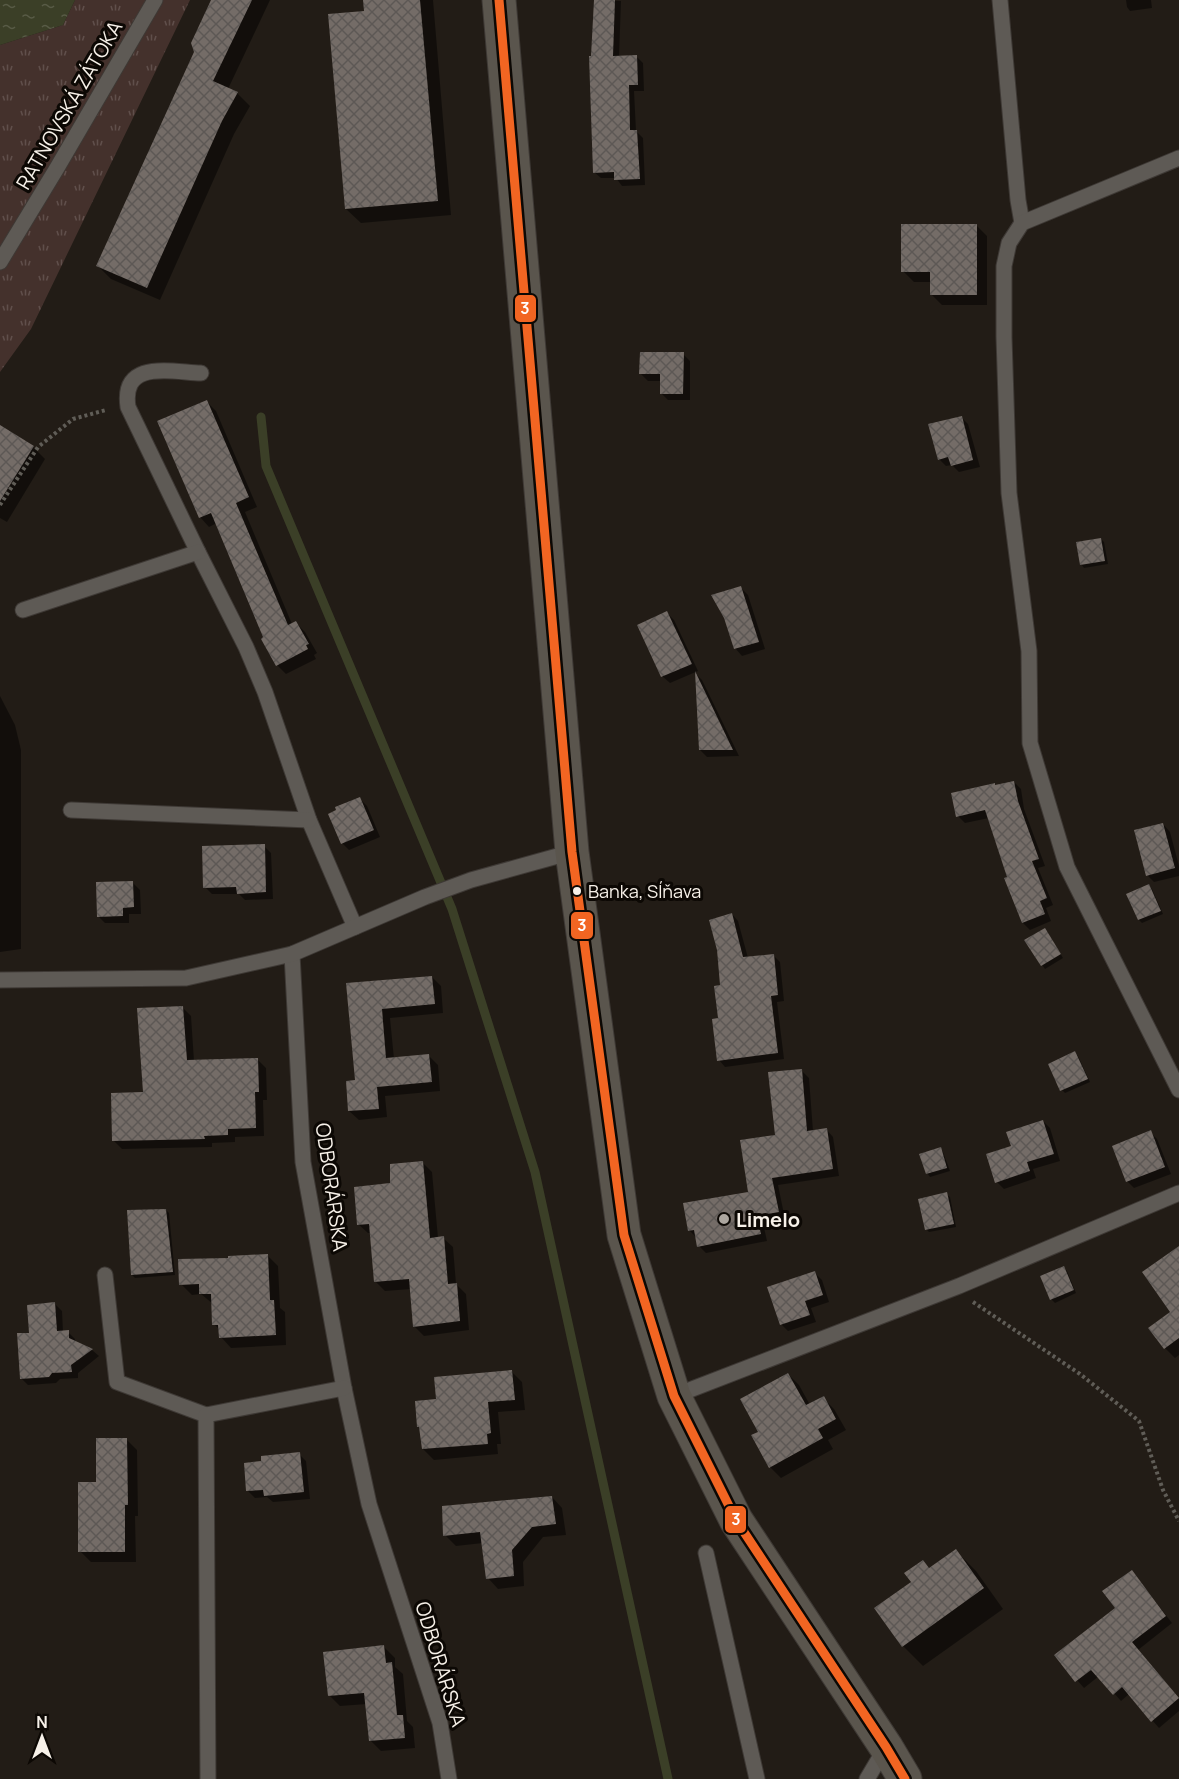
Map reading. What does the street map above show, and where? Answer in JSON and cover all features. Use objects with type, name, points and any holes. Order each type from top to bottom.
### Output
[{"type":"main road","points":[[499,0],[572,852],[624,1235],[674,1396],[736,1520],[905,1779]]},
{"type":"lane","name":"RATNOVSKÁ ZÁTOKA","points":[[0,262],[155,0]]},
{"type":"lane","points":[[1000,0],[1022,223]]},
{"type":"lane","points":[[1179,158],[1022,223],[1009,243],[1004,266],[1009,493],[1029,651],[1030,742],[1067,867],[1179,1090]]},
{"type":"lane","points":[[201,373],[150,371],[139,375],[131,383],[126,394],[127,405],[246,647],[265,692],[309,820],[355,927]]},
{"type":"lane","points":[[23,610],[198,552]]},
{"type":"lane","points":[[71,810],[309,820]]},
{"type":"lane","points":[[0,980],[186,978],[292,954],[425,897],[471,880],[572,852]]},
{"type":"lane","name":"ODBORÁRSKA","points":[[292,954],[303,1162],[344,1389],[369,1504],[440,1723],[449,1779]]},
{"type":"lane","points":[[674,1396],[959,1286],[1179,1193]]},
{"type":"lane","points":[[105,1275],[117,1382],[206,1415],[344,1389]]},
{"type":"lane","points":[[206,1415],[208,1779]]},
{"type":"lane","points":[[706,1553],[757,1779]]},
{"type":"lane","points":[[867,1779],[886,1747]]},
{"type":"path","points":[[0,505],[38,447],[72,419],[127,405]]},
{"type":"path","points":[[959,1286],[975,1304],[1080,1374],[1139,1421],[1163,1491],[1179,1521]]},
{"type":"green space","points":[[75,0],[190,0],[31,329],[0,372],[0,45],[63,25]]},
{"type":"water","points":[[0,0],[75,0],[63,25],[0,45]]},
{"type":"building","points":[[211,0],[252,0],[213,81],[238,92],[222,121],[147,288],[96,266],[194,52],[191,43]]},
{"type":"building","points":[[363,0],[420,0],[438,201],[345,209],[328,14],[364,11]]},
{"type":"building","points":[[594,0],[615,0],[613,56],[637,55],[638,85],[629,85],[630,130],[637,130],[640,179],[614,180],[614,172],[593,173],[589,56],[591,56]]},
{"type":"building","points":[[901,224],[977,224],[977,295],[930,295],[930,272],[901,272]]},
{"type":"building","points":[[640,352],[684,352],[683,394],[660,394],[660,374],[639,374]]},
{"type":"building","points":[[207,400],[249,497],[236,503],[288,625],[296,621],[309,644],[306,645],[308,649],[276,666],[261,639],[263,637],[211,513],[199,518],[157,421]]},
{"type":"building","points":[[962,416],[973,460],[951,466],[948,457],[938,460],[928,424]]},
{"type":"building","points":[[0,425],[34,446],[0,501]]},
{"type":"building","points":[[1101,538],[1105,561],[1080,565],[1076,542]]},
{"type":"building","points":[[741,586],[759,642],[734,649],[724,618],[711,595]]},
{"type":"building","points":[[667,611],[692,664],[661,677],[637,625]]},
{"type":"building","points":[[695,671],[733,750],[699,750]]},
{"type":"building","points":[[1014,781],[1018,801],[1039,859],[1032,861],[1047,898],[1040,901],[1045,914],[1022,923],[1004,878],[1007,877],[985,810],[956,817],[951,793]]},
{"type":"building","points":[[360,797],[374,830],[341,844],[328,814],[336,810],[335,807]]},
{"type":"building","points":[[1163,823],[1175,868],[1146,876],[1134,830]]},
{"type":"building","points":[[265,844],[266,892],[237,894],[236,887],[203,888],[202,846]]},
{"type":"building","points":[[133,881],[134,907],[123,908],[123,916],[97,917],[96,882]]},
{"type":"building","points":[[1149,884],[1161,911],[1138,920],[1126,894]]},
{"type":"building","points":[[732,913],[743,957],[774,954],[778,995],[771,996],[778,1053],[717,1061],[712,1019],[718,1018],[714,986],[720,985],[717,950],[709,920]]},
{"type":"building","points":[[1045,928],[1061,954],[1041,966],[1024,940]]},
{"type":"building","points":[[432,976],[435,1004],[382,1009],[386,1058],[429,1054],[432,1082],[377,1087],[379,1109],[348,1111],[346,1081],[355,1080],[346,983]]},
{"type":"building","points":[[183,1006],[187,1060],[258,1058],[259,1092],[255,1092],[256,1128],[228,1129],[228,1135],[204,1136],[205,1139],[112,1141],[111,1093],[143,1092],[137,1008]]},
{"type":"building","points":[[1075,1051],[1088,1079],[1060,1091],[1048,1064]]},
{"type":"building","points":[[802,1069],[807,1131],[827,1128],[833,1169],[772,1178],[779,1212],[757,1216],[761,1234],[697,1247],[694,1230],[688,1231],[683,1203],[748,1192],[740,1140],[775,1135],[768,1072]]},
{"type":"building","points":[[1043,1120],[1054,1154],[1027,1162],[1030,1171],[995,1183],[986,1154],[1011,1146],[1006,1132]]},
{"type":"building","points":[[1151,1130],[1165,1167],[1126,1182],[1112,1146]]},
{"type":"building","points":[[941,1147],[947,1168],[926,1174],[919,1154]]},
{"type":"building","points":[[423,1161],[430,1238],[444,1236],[448,1284],[457,1283],[460,1321],[413,1327],[409,1279],[374,1282],[369,1224],[357,1225],[354,1187],[390,1183],[390,1164]]},
{"type":"building","points":[[947,1192],[954,1224],[925,1230],[918,1199]]},
{"type":"building","points":[[166,1209],[173,1272],[131,1275],[127,1210]]},
{"type":"building","points":[[1179,1246],[1179,1338],[1164,1349],[1148,1328],[1170,1312],[1142,1272]]},
{"type":"building","points":[[268,1254],[270,1300],[274,1300],[276,1335],[219,1338],[218,1325],[212,1325],[211,1294],[199,1294],[199,1284],[179,1285],[178,1259]]},
{"type":"building","points":[[1064,1266],[1074,1290],[1050,1300],[1040,1276]]},
{"type":"building","points":[[815,1271],[823,1295],[805,1301],[810,1315],[780,1325],[767,1287]]},
{"type":"building","points":[[55,1302],[57,1331],[69,1330],[69,1338],[93,1349],[71,1365],[72,1372],[52,1373],[49,1377],[20,1379],[17,1333],[29,1333],[27,1305]]},
{"type":"building","points":[[512,1370],[515,1400],[488,1402],[491,1433],[487,1434],[488,1444],[422,1449],[415,1401],[436,1399],[434,1377]]},
{"type":"building","points":[[788,1373],[806,1405],[824,1396],[836,1419],[818,1429],[823,1438],[769,1468],[751,1435],[758,1432],[740,1399]]},
{"type":"building","points":[[96,1438],[127,1438],[128,1505],[125,1505],[125,1552],[78,1552],[78,1482],[96,1482]]},
{"type":"building","points":[[300,1452],[304,1492],[264,1496],[263,1490],[246,1491],[244,1463],[261,1461],[261,1456]]},
{"type":"building","points":[[552,1496],[556,1524],[532,1527],[512,1550],[514,1576],[486,1579],[480,1532],[443,1536],[442,1506]]},
{"type":"building","points":[[956,1549],[984,1588],[902,1647],[874,1608],[911,1582],[904,1573],[923,1560],[929,1568]]},
{"type":"building","points":[[1132,1570],[1166,1616],[1132,1642],[1179,1698],[1151,1722],[1122,1687],[1113,1695],[1091,1670],[1075,1682],[1054,1655],[1115,1608],[1102,1591]]},
{"type":"building","points":[[384,1645],[386,1663],[392,1662],[397,1715],[403,1715],[405,1738],[369,1741],[364,1693],[328,1696],[323,1652]]},
{"type":"waterway","points":[[261,417],[266,466],[452,909],[535,1172],[668,1779]]},
{"type":"transit line","name":"3","points":[[499,0],[572,852],[624,1235],[674,1396],[736,1520],[905,1779]]},
{"type":"place","name":"Banka, Sĺňava","points":[[577,891]]},
{"type":"place","name":"Limelo","points":[[724,1219]]}]
